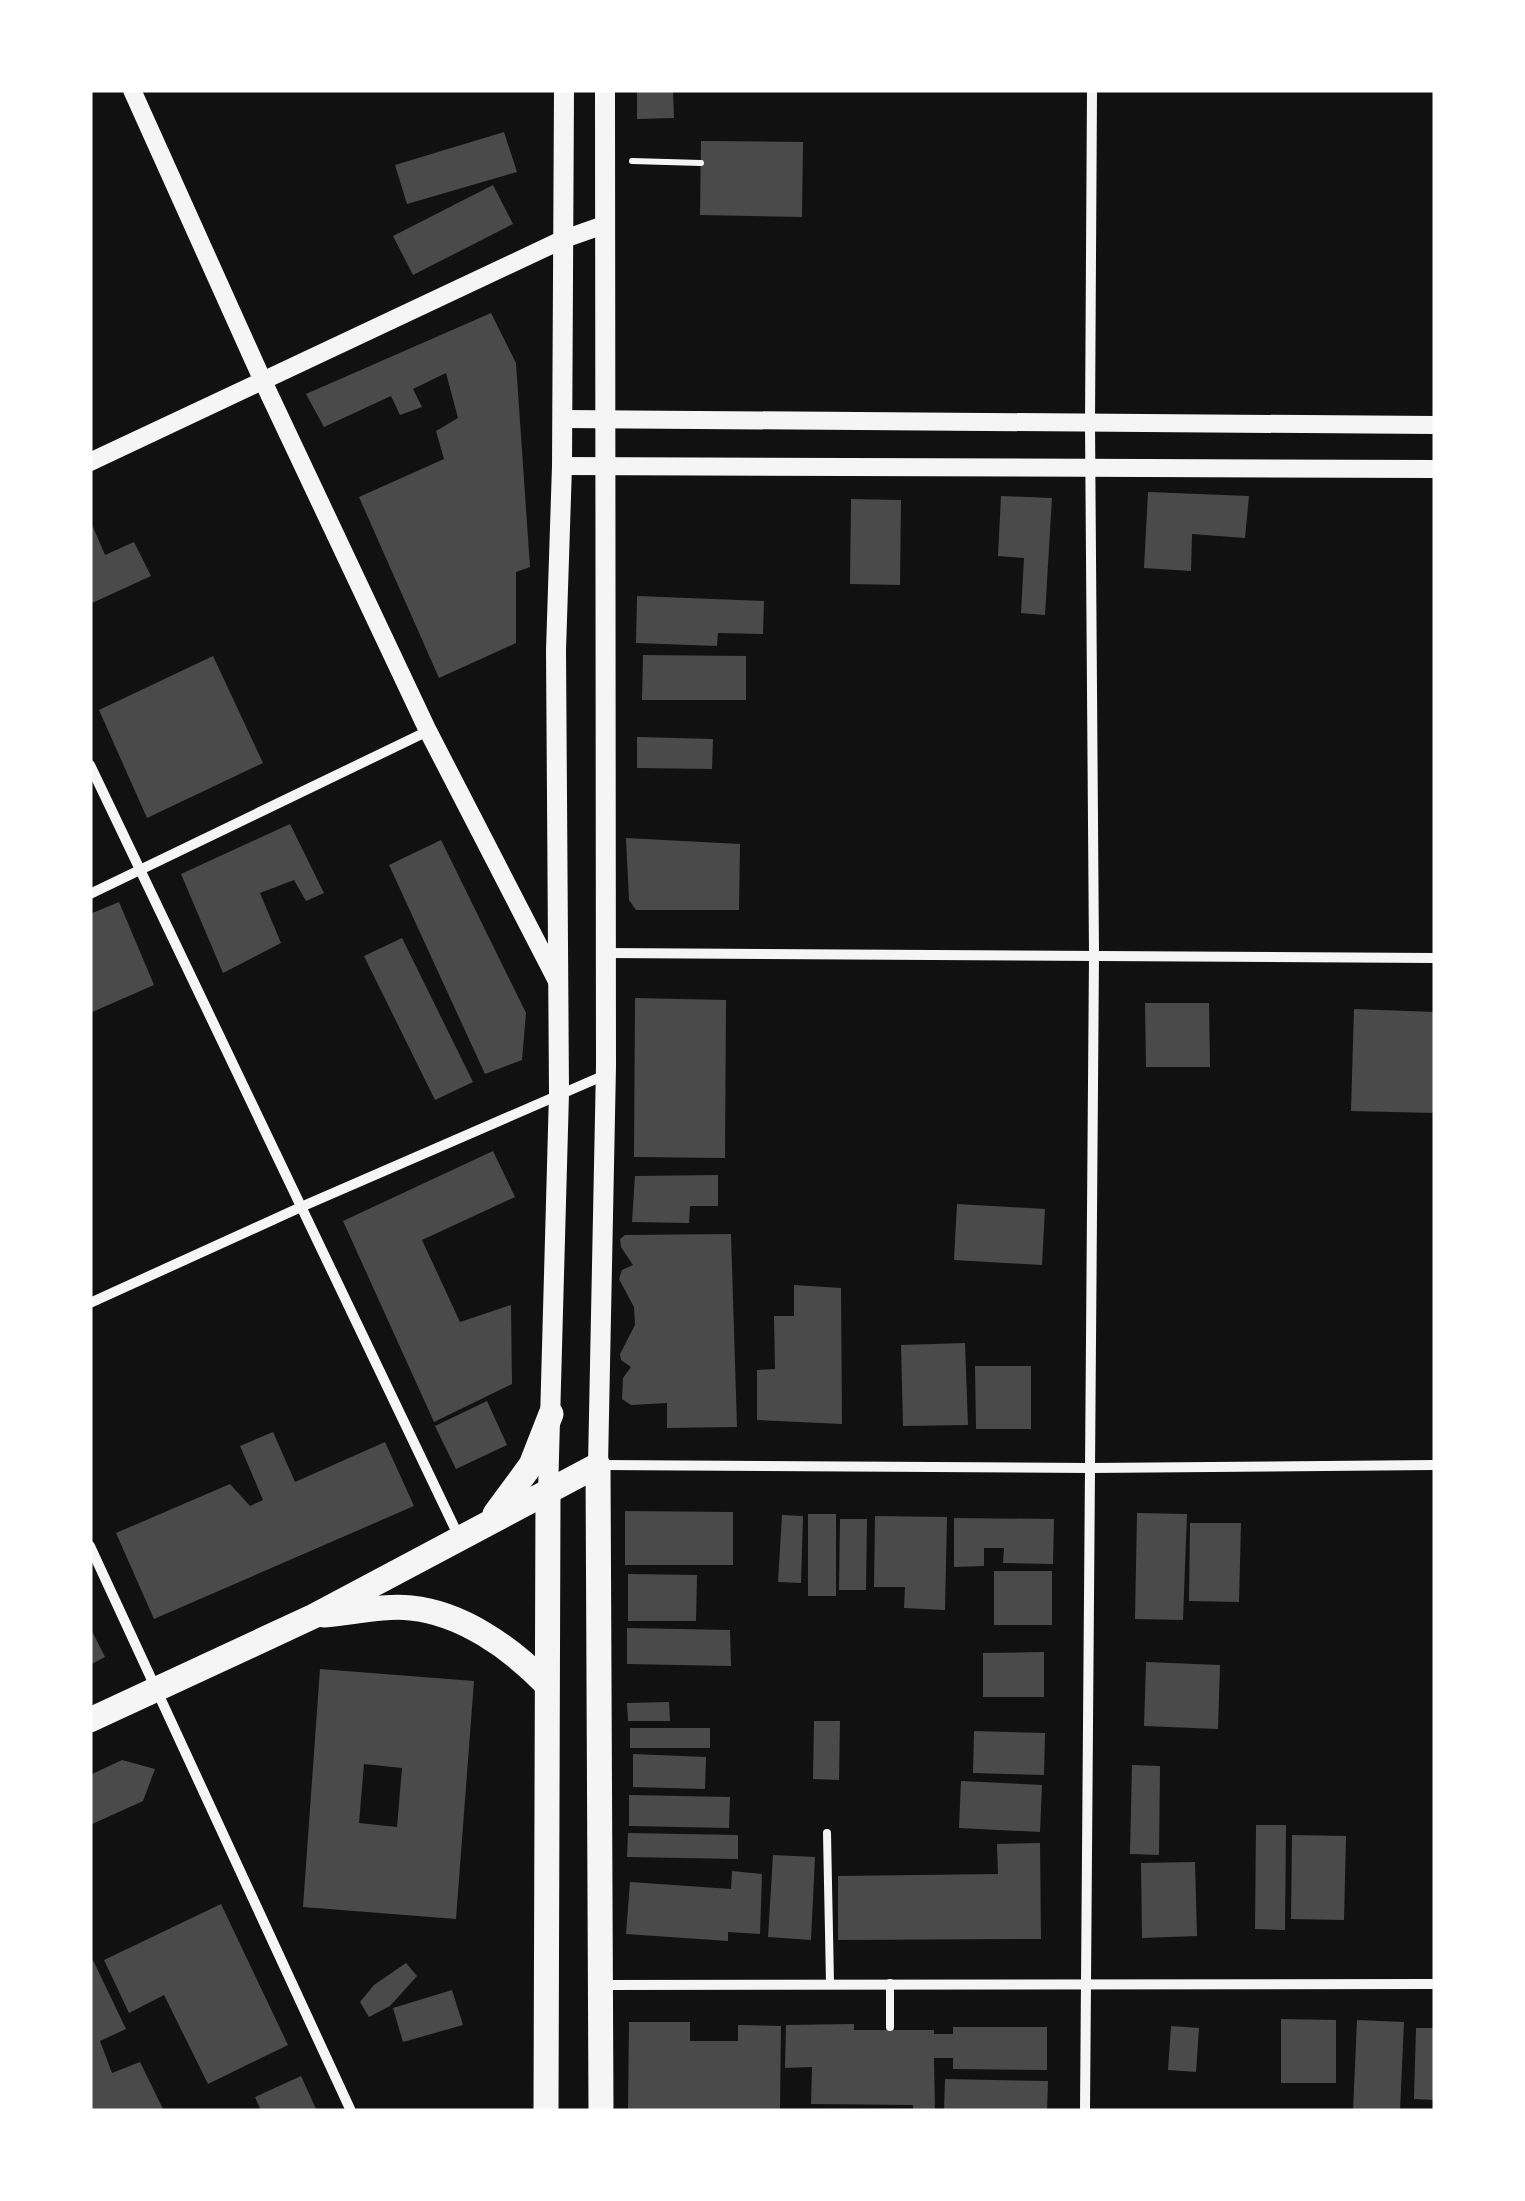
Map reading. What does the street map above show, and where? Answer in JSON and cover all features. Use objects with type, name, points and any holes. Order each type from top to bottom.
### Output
[{"type":"main road","points":[[546,2111],[548,1493],[559,1093],[556,650],[563,419],[564,90]]},
{"type":"main road","points":[[601,2111],[598,1465],[606,1076],[604,90]]},
{"type":"main road","points":[[485,1525],[515,1491],[531,1465],[551,1414]]},
{"type":"main road","points":[[90,1720],[314,1616],[598,1465]]},
{"type":"main road","points":[[314,1616],[409,1607],[455,1618],[527,1664],[546,1684]]},
{"type":"street","points":[[132,90],[262,379],[428,731],[558,984]]},
{"type":"street","points":[[1085,2111],[1094,954],[1092,90]]},
{"type":"street","points":[[90,462],[564,239],[604,225]]},
{"type":"street","points":[[563,419],[1435,425]]},
{"type":"street","points":[[562,466],[1435,470]]},
{"type":"street","points":[[90,894],[428,731]]},
{"type":"street","points":[[90,765],[461,1540]]},
{"type":"street","points":[[604,953],[1435,958]]},
{"type":"street","points":[[90,1303],[559,1093],[606,1076]]},
{"type":"street","points":[[598,1465],[1435,1465]]},
{"type":"street","points":[[90,1546],[351,2111]]},
{"type":"street","points":[[602,1985],[1435,1984]]},
{"type":"lane","points":[[827,1834],[830,1983]]},
{"type":"lane","points":[[890,1983],[890,2027]]},
{"type":"path","points":[[604,160],[700,163]]},
{"type":"building","points":[[673,91],[674,118],[637,119],[637,92]]},
{"type":"building","points":[[504,132],[517,172],[407,204],[395,165]]},
{"type":"building","points":[[701,141],[803,142],[802,217],[700,215]]},
{"type":"building","points":[[493,185],[513,224],[413,275],[393,236]]},
{"type":"building","points":[[491,313],[516,363],[530,567],[516,572],[516,643],[439,678],[359,497],[444,459],[436,431],[458,418],[446,373],[413,389],[422,407],[400,415],[391,396],[324,427],[306,394]]},
{"type":"building","points":[[1148,492],[1249,496],[1245,538],[1192,534],[1191,571],[1144,568]]},
{"type":"building","points":[[1001,496],[1052,498],[1045,615],[1021,613],[1024,558],[998,556]]},
{"type":"building","points":[[851,499],[901,500],[900,585],[850,584]]},
{"type":"building","points":[[90,520],[105,555],[134,542],[151,576],[90,604]]},
{"type":"building","points":[[637,596],[764,601],[763,634],[718,633],[717,646],[636,643]]},
{"type":"building","points":[[643,655],[746,656],[746,700],[642,700]]},
{"type":"building","points":[[213,656],[263,763],[147,818],[99,710]]},
{"type":"building","points":[[637,737],[713,739],[712,769],[637,768]]},
{"type":"building","points":[[290,824],[324,893],[306,901],[294,880],[260,893],[281,943],[223,973],[181,874]]},
{"type":"building","points":[[626,838],[740,844],[739,910],[636,910],[629,900]]},
{"type":"building","points":[[441,840],[526,1013],[522,1060],[485,1074],[389,865]]},
{"type":"building","points":[[119,902],[154,985],[90,1013],[90,914]]},
{"type":"building","points":[[402,938],[473,1082],[435,1100],[364,956]]},
{"type":"building","points":[[635,998],[726,1000],[725,1158],[634,1157]]},
{"type":"building","points":[[1145,1003],[1209,1003],[1210,1067],[1146,1067]]},
{"type":"building","points":[[1354,1009],[1435,1012],[1435,1113],[1351,1111]]},
{"type":"building","points":[[493,1151],[515,1197],[422,1240],[460,1322],[511,1305],[512,1384],[434,1422],[343,1221]]},
{"type":"building","points":[[718,1175],[718,1206],[690,1206],[689,1223],[632,1222],[635,1176]]},
{"type":"building","points":[[957,1204],[1045,1209],[1042,1265],[954,1260]]},
{"type":"building","points":[[731,1234],[737,1427],[667,1428],[667,1403],[631,1405],[622,1399],[623,1378],[631,1367],[621,1360],[620,1354],[635,1325],[634,1307],[619,1279],[622,1270],[633,1265],[620,1239],[625,1235]]},
{"type":"building","points":[[794,1285],[841,1288],[842,1424],[757,1420],[757,1370],[775,1369],[774,1316],[794,1316]]},
{"type":"building","points":[[965,1343],[968,1425],[903,1426],[901,1345]]},
{"type":"building","points":[[975,1366],[1031,1366],[1031,1429],[976,1429]]},
{"type":"building","points":[[487,1401],[507,1445],[456,1469],[435,1426]]},
{"type":"building","points":[[273,1432],[295,1482],[385,1442],[414,1506],[154,1619],[116,1533],[230,1484],[250,1506],[263,1500],[240,1446]]},
{"type":"building","points":[[625,1511],[733,1512],[733,1565],[625,1565]]},
{"type":"building","points":[[1137,1513],[1187,1514],[1183,1620],[1135,1619]]},
{"type":"building","points":[[808,1514],[836,1514],[836,1596],[808,1596]]},
{"type":"building","points":[[782,1515],[803,1516],[801,1583],[778,1582]]},
{"type":"building","points":[[875,1516],[947,1517],[945,1610],[904,1608],[905,1587],[874,1587]]},
{"type":"building","points":[[954,1518],[1054,1519],[1053,1564],[1003,1563],[1004,1548],[984,1548],[984,1566],[954,1567]]},
{"type":"building","points":[[840,1519],[867,1519],[866,1590],[839,1590]]},
{"type":"building","points":[[1190,1523],[1241,1523],[1239,1602],[1189,1601]]},
{"type":"building","points":[[994,1571],[1052,1571],[1052,1625],[994,1625]]},
{"type":"building","points":[[628,1574],[697,1575],[696,1621],[628,1621]]},
{"type":"building","points":[[90,1627],[105,1657],[90,1665]]},
{"type":"building","points":[[627,1628],[730,1630],[731,1666],[627,1664]]},
{"type":"building","points":[[1044,1652],[1044,1697],[983,1697],[983,1653]]},
{"type":"building","points":[[1146,1662],[1220,1665],[1218,1729],[1144,1726]]},
{"type":"building","points":[[320,1669],[474,1681],[456,1919],[303,1907]],"holes":[[[364,1764],[402,1768],[397,1827],[359,1823]]]},
{"type":"building","points":[[669,1702],[670,1721],[628,1721],[627,1703]]},
{"type":"building","points":[[814,1721],[840,1721],[839,1780],[813,1779]]},
{"type":"building","points":[[630,1728],[710,1728],[710,1748],[630,1748]]},
{"type":"building","points":[[974,1731],[1045,1733],[1044,1775],[973,1773]]},
{"type":"building","points":[[633,1754],[706,1757],[705,1789],[633,1787]]},
{"type":"building","points":[[122,1760],[155,1769],[143,1801],[90,1825],[90,1775]]},
{"type":"building","points":[[1132,1765],[1160,1766],[1159,1855],[1130,1854]]},
{"type":"building","points":[[961,1781],[1042,1785],[1040,1832],[959,1828]]},
{"type":"building","points":[[629,1795],[730,1797],[729,1828],[629,1826]]},
{"type":"building","points":[[1256,1825],[1286,1825],[1285,1930],[1255,1929]]},
{"type":"building","points":[[628,1833],[738,1835],[738,1859],[627,1857]]},
{"type":"building","points":[[1292,1835],[1346,1836],[1344,1920],[1291,1919]]},
{"type":"building","points":[[1040,1843],[1041,1939],[838,1940],[838,1876],[998,1874],[997,1844]]},
{"type":"building","points":[[773,1855],[815,1857],[811,1940],[768,1937]]},
{"type":"building","points":[[1195,1862],[1197,1936],[1142,1938],[1141,1863]]},
{"type":"building","points":[[732,1871],[762,1874],[760,1934],[728,1932],[728,1941],[626,1934],[630,1882],[731,1889]]},
{"type":"building","points":[[221,1904],[288,2045],[208,2084],[164,1995],[129,2013],[104,1960]]},
{"type":"building","points":[[90,1954],[126,2029],[100,2041],[112,2073],[140,2062],[164,2111],[90,2111]]},
{"type":"building","points":[[406,1963],[417,1976],[390,2006],[369,2017],[360,2002],[374,1985]]},
{"type":"building","points":[[452,1990],[463,2025],[403,2042],[393,2008]]},
{"type":"building","points":[[1281,2019],[1336,2020],[1336,2083],[1281,2083]]},
{"type":"building","points":[[1357,2020],[1404,2022],[1400,2111],[1353,2111]]},
{"type":"building","points":[[629,2022],[690,2022],[690,2041],[738,2041],[738,2025],[781,2026],[780,2111],[628,2111]]},
{"type":"building","points":[[854,2024],[854,2030],[934,2030],[934,2034],[953,2034],[953,2027],[1047,2027],[1047,2070],[953,2069],[953,2058],[934,2058],[935,2111],[913,2111],[913,2105],[811,2104],[812,2067],[785,2068],[786,2025]]},
{"type":"building","points":[[1171,2026],[1199,2028],[1196,2072],[1168,2070]]},
{"type":"building","points":[[1416,2028],[1435,2028],[1435,2100],[1414,2099]]},
{"type":"building","points":[[301,2076],[317,2111],[261,2111],[255,2097]]},
{"type":"building","points":[[945,2079],[1048,2081],[1047,2111],[944,2111]]}]
